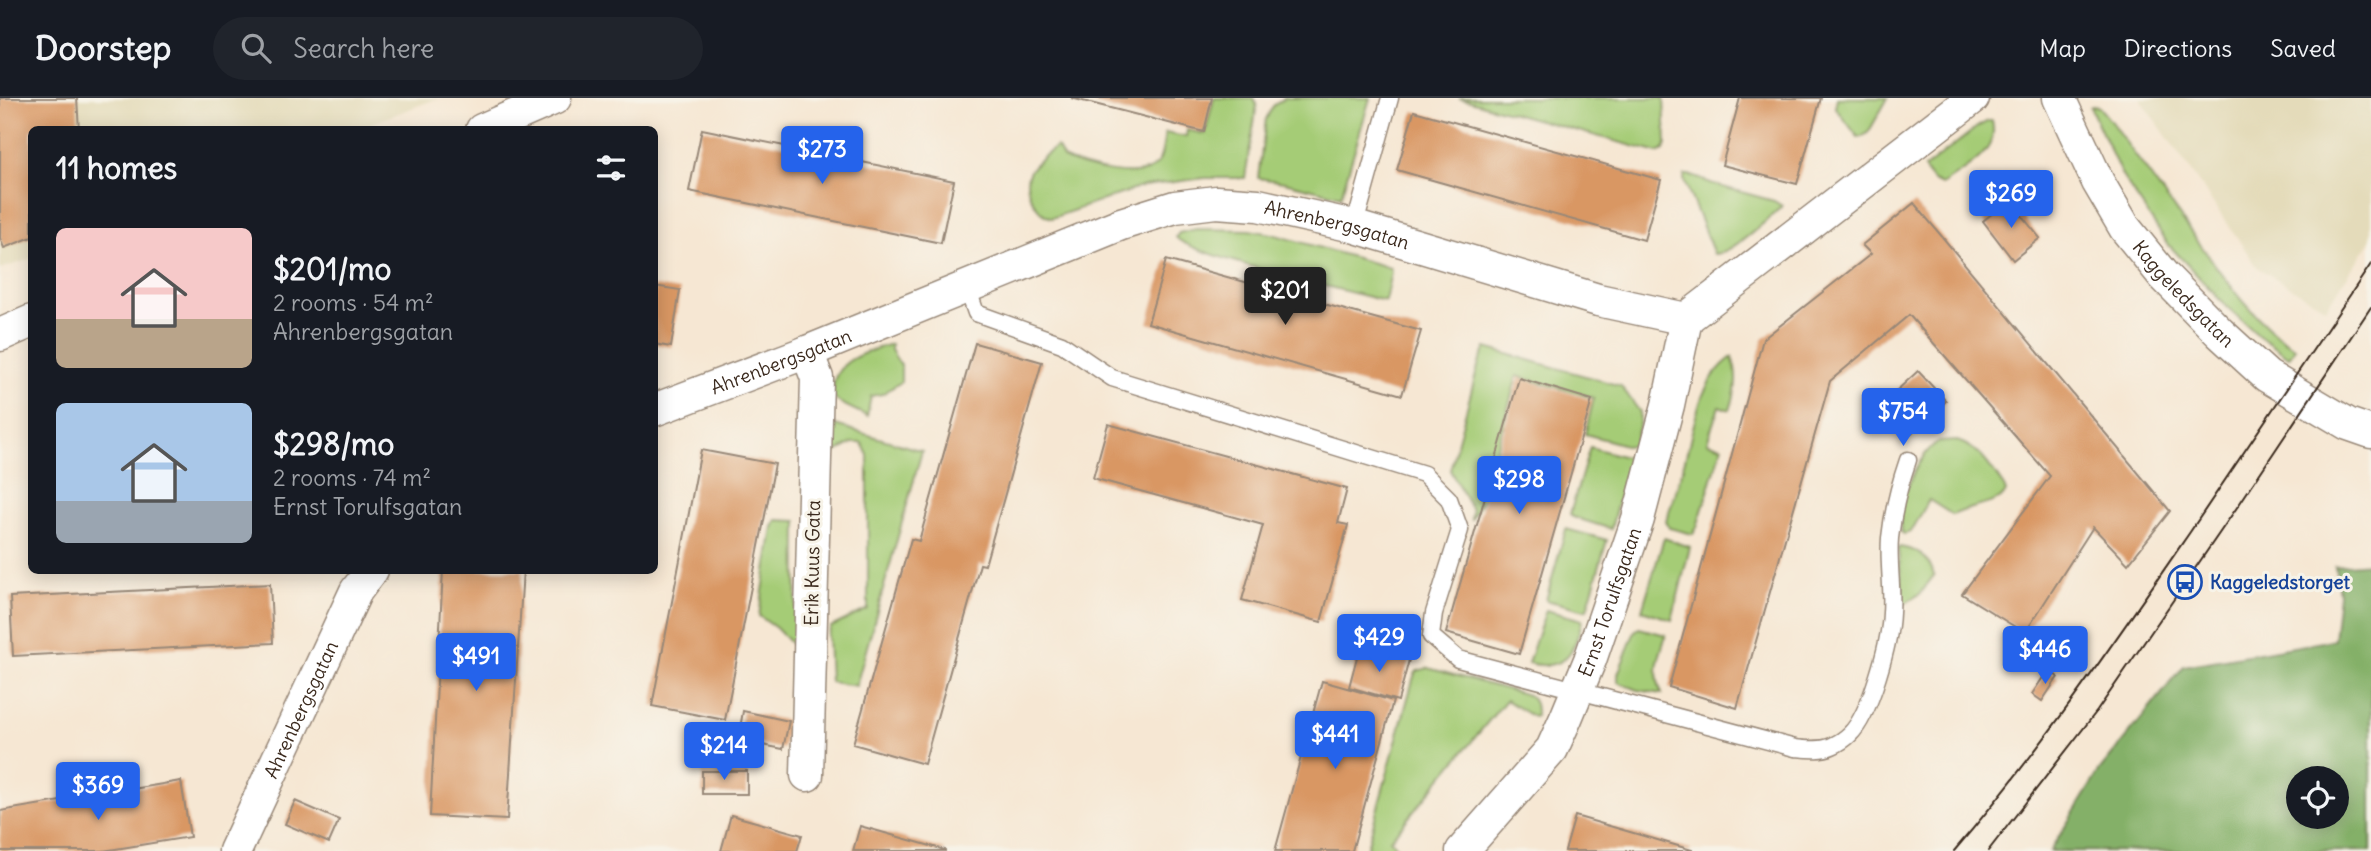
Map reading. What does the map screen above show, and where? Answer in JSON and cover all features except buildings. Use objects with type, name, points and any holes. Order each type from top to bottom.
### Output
[{"type":"street","points":[[491,126],[555,98]]},
{"type":"street","points":[[1686,318],[1973,98]]},
{"type":"street","name":"Kaggeledsgatan","points":[[2059,98],[2098,182],[2125,228],[2163,275],[2267,376],[2348,424],[2371,432]]},
{"type":"street","name":"Ahrenbergsgatan","points":[[658,408],[807,352],[1121,224],[1175,207],[1216,202],[1258,205],[1349,225],[1598,300],[1686,318]]},
{"type":"street","name":"Ernst Torulfsgatan","points":[[1462,851],[1552,748],[1578,690],[1638,519],[1668,405],[1686,318]]},
{"type":"street","points":[[0,335],[28,323]]},
{"type":"street","name":"Erik Kuus Gata","points":[[807,352],[817,378],[807,775]]},
{"type":"street","name":"Ahrenbergsgatan","points":[[235,851],[356,590],[369,574]]},
{"type":"lane","points":[[1349,225],[1359,210],[1390,98]]},
{"type":"lane","points":[[967,287],[976,313],[1062,344],[1112,378],[1424,474],[1449,499],[1460,530],[1434,613],[1431,636],[1458,659],[1795,748],[1829,747],[1840,742],[1852,733],[1866,707],[1887,649],[1892,611],[1890,540],[1895,498],[1908,460]]},
{"type":"shaded area","points":[[0,98],[438,98],[365,126],[28,126],[28,260],[0,269]]},
{"type":"shaded area","points":[[2140,98],[2371,98],[2371,240],[2326,308],[2258,268]]},
{"type":"green space","points":[[1214,98],[1253,98],[1257,105],[1245,178],[1205,178],[1144,186],[1052,218],[1036,206],[1027,185],[1030,171],[1056,147],[1063,158],[1096,169],[1124,173],[1148,170],[1156,165],[1160,158],[1165,133],[1186,137],[1187,130],[1205,134]]},
{"type":"green space","points":[[1285,98],[1370,98],[1341,196],[1258,178],[1266,119],[1273,106]]},
{"type":"green space","points":[[1459,98],[1664,98],[1666,144],[1664,150],[1658,153]]},
{"type":"green space","points":[[1837,98],[1888,98],[1868,133],[1858,137],[1835,107]]},
{"type":"green space","points":[[2090,107],[2099,107],[2109,119],[2238,295],[2265,324],[2295,348],[2289,357],[2259,336],[2224,304],[2168,244],[2122,176]]},
{"type":"green space","points":[[1988,121],[1992,121],[1991,142],[1978,159],[1942,185],[1933,181],[1924,169]]},
{"type":"green space","points":[[1685,175],[1774,201],[1782,206],[1740,242],[1714,254],[1684,180]]},
{"type":"green space","points":[[1196,229],[1249,230],[1272,234],[1390,268],[1385,301],[1239,263],[1187,244],[1176,237],[1179,233]]},
{"type":"green space","points":[[891,344],[891,350],[901,366],[901,382],[882,394],[871,396],[867,416],[833,397],[836,375],[842,367],[859,355]]},
{"type":"green space","points":[[1486,348],[1621,386],[1640,412],[1634,445],[1585,434],[1594,398],[1517,376],[1482,500],[1471,520],[1472,510],[1450,470],[1479,363]]},
{"type":"green space","points":[[1732,357],[1736,377],[1734,397],[1730,410],[1719,406],[1707,442],[1722,447],[1697,527],[1693,534],[1669,528],[1666,521],[1702,398],[1713,376]]},
{"type":"green space","points":[[832,424],[922,451],[856,686],[830,682],[828,635],[831,627],[868,609],[868,455],[862,443],[853,443],[834,453]]},
{"type":"green space","points":[[1957,441],[1972,448],[1984,460],[2006,492],[1997,500],[1953,515],[1929,500],[1911,532],[1904,534],[1901,532],[1900,521],[1902,509],[1915,471],[1937,442]]},
{"type":"green space","points":[[1590,447],[1629,458],[1611,529],[1570,514]]},
{"type":"green space","points":[[776,520],[797,521],[796,649],[776,628],[759,616]]},
{"type":"green space","points":[[1566,529],[1607,540],[1585,610],[1546,600]]},
{"type":"green space","points":[[1664,538],[1690,547],[1672,620],[1642,610]]},
{"type":"green space","points":[[1900,547],[1922,555],[1934,575],[1921,593],[1904,604],[1898,549]]},
{"type":"green space","points":[[2371,563],[2371,851],[2050,851],[2100,770],[2184,666],[2334,640],[2339,594],[2335,566]]},
{"type":"green space","points":[[1546,610],[1582,620],[1576,642],[1559,662],[1551,665],[1528,663]]},
{"type":"green space","points":[[1639,628],[1666,635],[1657,671],[1662,694],[1638,690],[1618,682],[1618,674],[1635,631]]},
{"type":"green space","points":[[1428,668],[1528,695],[1535,704],[1536,716],[1533,717],[1506,700],[1390,840],[1400,851],[1366,851],[1414,676],[1417,671]]},
{"type":"tram line","points":[[1954,851],[2047,735],[2105,654],[2371,264]]},
{"type":"tram line","points":[[1988,851],[2097,711],[2371,307]]},
{"type":"place","name":"Kaggeledstorget","points":[[2185,582]]}]
